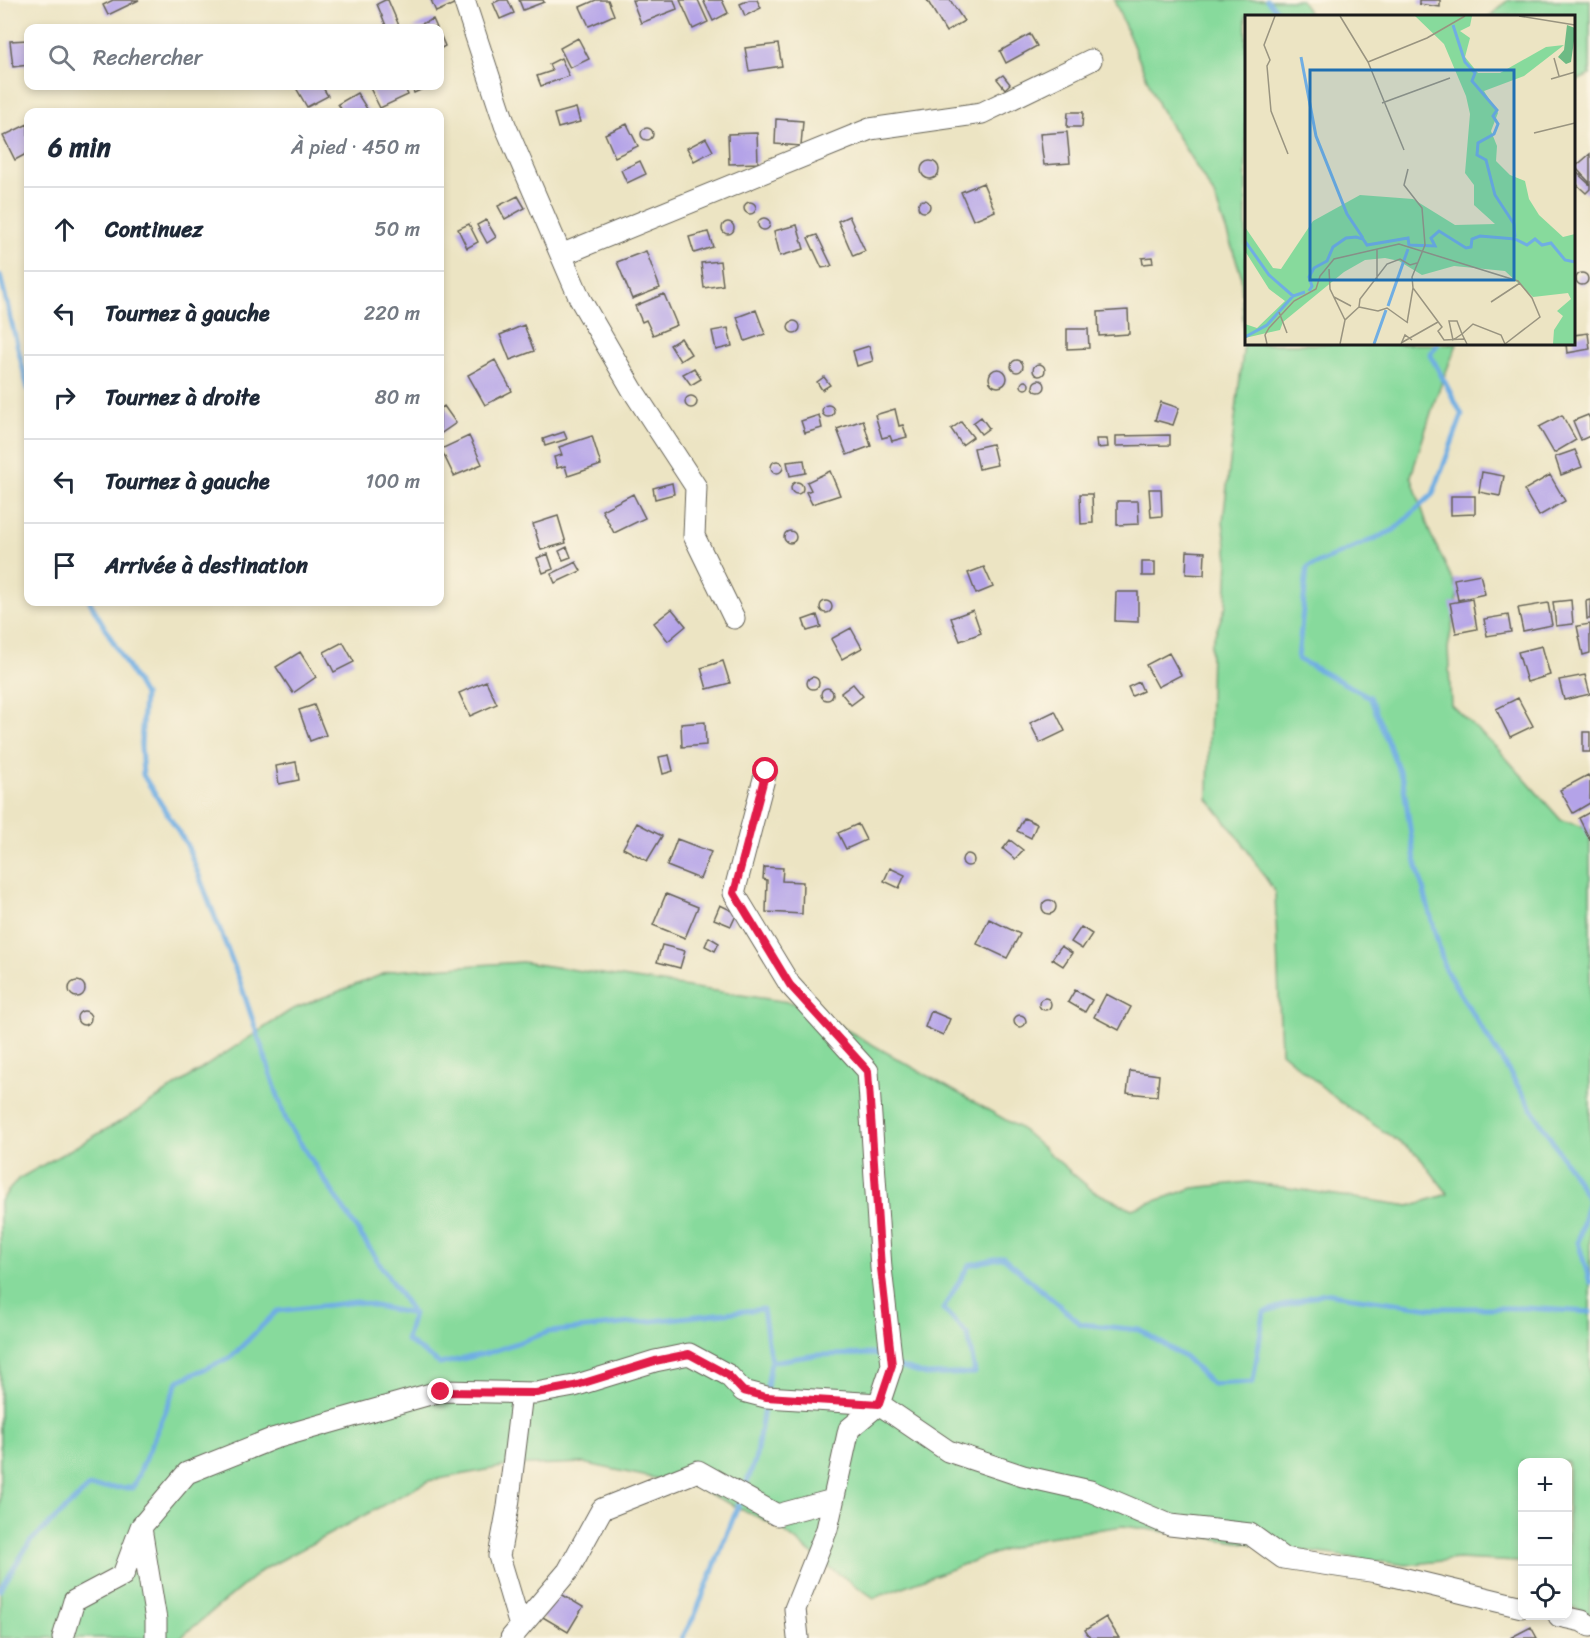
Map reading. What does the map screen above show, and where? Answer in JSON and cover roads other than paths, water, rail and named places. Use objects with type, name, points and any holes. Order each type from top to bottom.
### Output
[{"type":"street","points":[[464,0],[505,125],[579,299],[632,389],[696,487],[694,536],[734,618]]},
{"type":"street","points":[[561,255],[870,129],[982,112],[1091,60]]},
{"type":"street","points":[[766,771],[734,893],[790,985],[868,1071],[881,1268],[892,1365],[879,1404],[849,1429],[827,1529],[795,1609],[798,1638]]},
{"type":"street","points":[[63,1638],[74,1601],[123,1575],[141,1527],[187,1473],[272,1438],[441,1392],[536,1393],[574,1386],[655,1361],[689,1354],[728,1375],[743,1391],[766,1397],[879,1404],[948,1451],[1023,1476],[1090,1491],[1170,1525],[1250,1534],[1282,1558],[1377,1572],[1518,1606]]},
{"type":"street","points":[[515,1632],[499,1556],[508,1507],[522,1393]]},
{"type":"street","points":[[515,1632],[568,1571],[602,1509],[698,1471],[777,1515],[833,1500]]},
{"type":"street","points":[[141,1527],[156,1620],[156,1638]]},
{"type":"street","points":[[1572,1619],[1590,1626]]},
{"type":"waterway","points":[[1267,0],[1281,15]]},
{"type":"waterway","points":[[0,275],[24,373]]},
{"type":"waterway","points":[[1437,345],[1430,354],[1462,415],[1433,494],[1394,530],[1307,568],[1298,659],[1370,697],[1403,781],[1414,855],[1445,969],[1589,1200],[1578,1242],[1590,1282]]},
{"type":"waterway","points":[[92,606],[144,695],[141,746],[143,775],[187,845],[238,976],[287,1123],[413,1314]]},
{"type":"waterway","points":[[897,1366],[926,1375],[975,1373],[968,1335],[943,1309],[969,1265],[1003,1257],[1081,1324],[1140,1330],[1186,1358],[1212,1384],[1253,1382],[1264,1312],[1324,1293],[1431,1308],[1524,1308],[1590,1312]]},
{"type":"waterway","points":[[0,1590],[30,1542],[89,1487],[133,1488],[178,1381],[231,1357],[277,1311],[356,1302],[413,1314],[406,1340],[440,1364],[488,1353],[549,1332],[763,1309],[771,1362],[816,1355],[875,1354],[887,1361]]},
{"type":"waterway","points":[[766,1393],[771,1362]]},
{"type":"waterway","points":[[743,1492],[755,1461],[765,1403]]},
{"type":"waterway","points":[[682,1638],[695,1615],[740,1501]]}]
